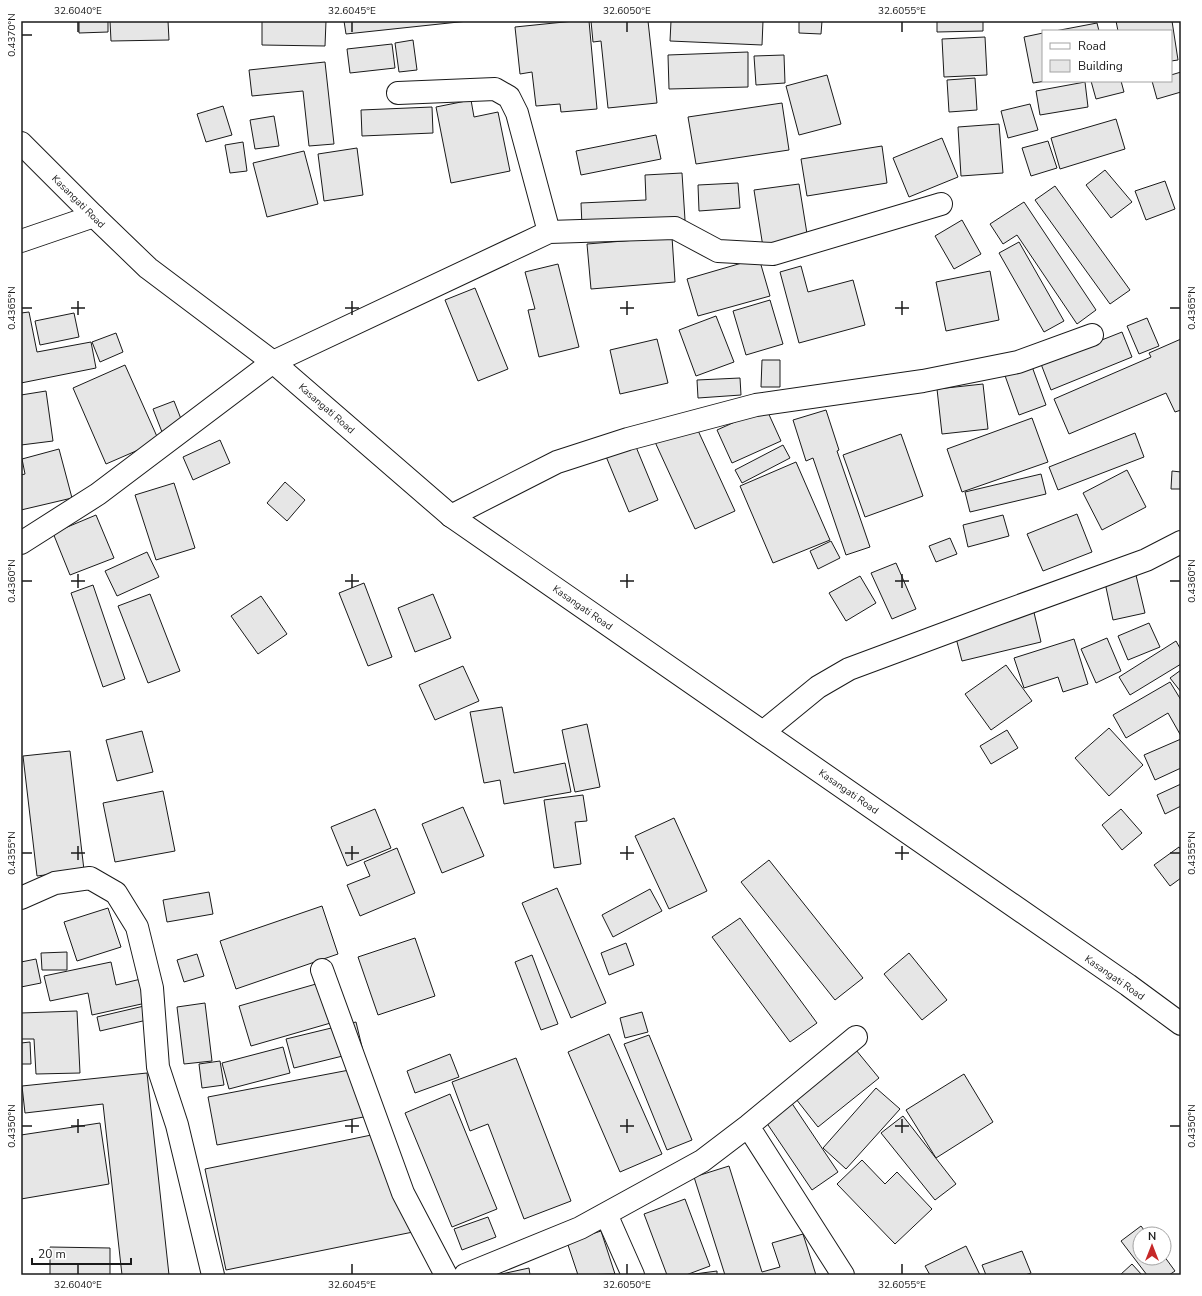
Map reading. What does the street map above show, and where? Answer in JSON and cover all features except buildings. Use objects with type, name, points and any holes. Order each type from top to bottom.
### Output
[{"type":"street","points":[[398,93],[495,89],[509,97],[516,114],[549,232]]},
{"type":"street","name":"Kasangati Road","points":[[21,143],[148,268],[273,362],[451,516],[1128,985],[1181,1024]]},
{"type":"street","points":[[21,543],[98,494],[273,362],[549,232],[675,228],[718,251],[772,254],[941,204]]},
{"type":"street","points":[[21,241],[94,216]]},
{"type":"street","points":[[451,516],[557,462],[628,439],[756,405],[923,381],[1018,362],[1092,335]]},
{"type":"street","points":[[763,732],[818,687],[849,670],[1146,560],[1181,542]]},
{"type":"street","points":[[21,898],[55,883],[90,878],[116,893],[138,927],[152,988],[158,1067],[176,1125],[213,1275]]},
{"type":"street","points":[[322,970],[403,1193],[446,1275]]},
{"type":"street","points":[[465,1275],[580,1228],[702,1161],[748,1126],[856,1037]]},
{"type":"street","points":[[748,1126],[843,1275]]},
{"type":"street","points":[[606,1214],[633,1275]]}]
